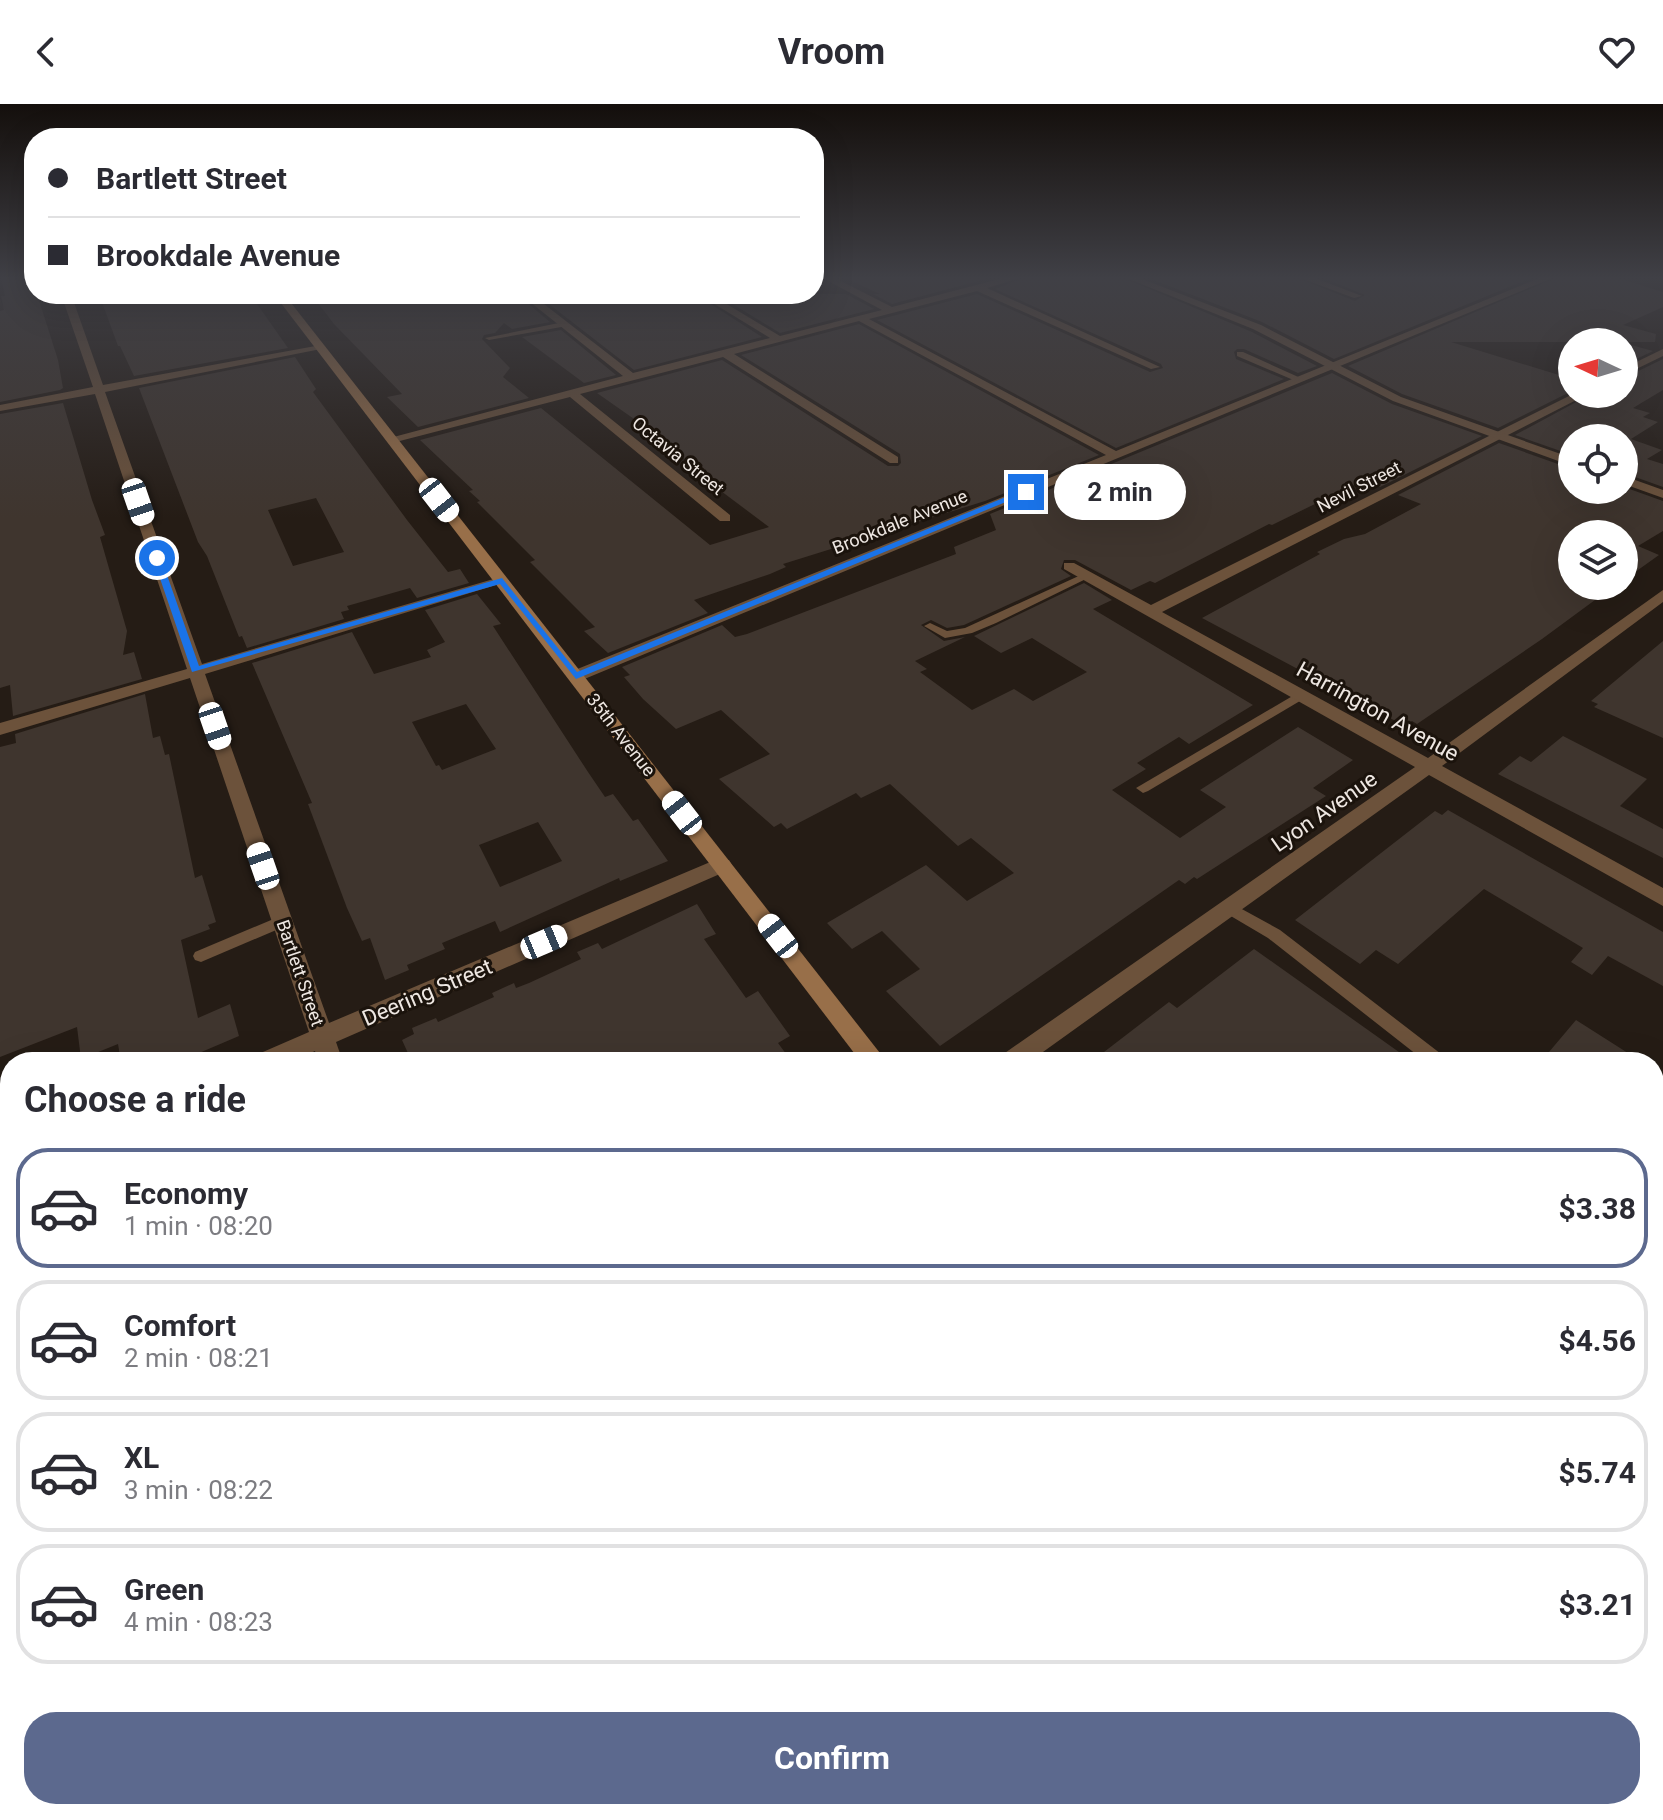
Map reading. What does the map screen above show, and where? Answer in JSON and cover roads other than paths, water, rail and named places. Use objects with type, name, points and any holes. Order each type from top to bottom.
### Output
[{"type":"main road","name":"35th Avenue","points":[[328,357],[867,1052]]},
{"type":"street","name":"Bartlett Street","points":[[88,357],[327,1052]]},
{"type":"street","points":[[0,408],[272,357]]},
{"type":"street","points":[[606,357],[631,377]]},
{"type":"street","points":[[392,439],[709,357]]},
{"type":"street","points":[[731,357],[894,460]]},
{"type":"street","points":[[933,357],[1115,455]]},
{"type":"street","points":[[1134,357],[1155,367]]},
{"type":"street","points":[[1316,357],[1397,399],[1558,457]]},
{"type":"street","name":"Brookdale Avenue","points":[[576,676],[1355,357]]},
{"type":"street","name":"Octavia Street","points":[[571,392],[725,518]]},
{"type":"street","name":"Nevil Street","points":[[1152,611],[1558,406]]},
{"type":"street","points":[[1638,485],[1663,494]]},
{"type":"street","name":"Harrington Avenue","points":[[1069,566],[1663,898]]},
{"type":"street","points":[[0,729],[502,581]]},
{"type":"street","name":"Lyon Avenue","points":[[1024,1052],[1428,767],[1663,595]]},
{"type":"street","points":[[1643,610],[1663,618]]},
{"type":"street","name":"Deering Street","points":[[287,1052],[722,865]]},
{"type":"lane","points":[[1247,357],[1301,380]]},
{"type":"lane","points":[[930,626],[945,635],[968,631],[1087,576]]},
{"type":"lane","points":[[1143,788],[1301,695]]},
{"type":"lane","points":[[1229,908],[1274,934],[1426,1052]]},
{"type":"lane","points":[[201,956],[283,921]]}]
